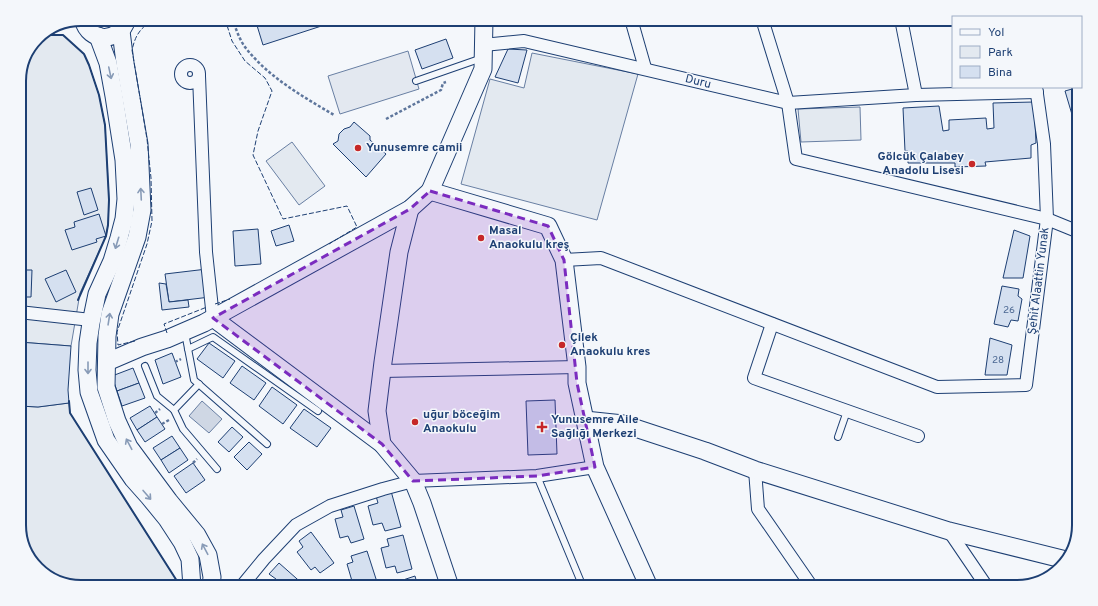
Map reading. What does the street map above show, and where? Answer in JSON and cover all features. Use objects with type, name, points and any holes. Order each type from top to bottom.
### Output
[{"type":"street","points":[[85,26],[91,33],[105,38],[113,36],[122,26]]},
{"type":"street","points":[[126,26],[125,63],[138,144],[142,210],[137,237],[110,314],[107,336],[106,387],[117,421],[129,447],[161,490],[197,534],[208,555],[212,580]]},
{"type":"street","points":[[107,362],[142,346],[167,339],[184,332],[213,318],[410,209],[430,191],[483,69],[484,26]]},
{"type":"street","points":[[633,26],[645,68]]},
{"type":"street","points":[[764,26],[788,103],[796,159],[1047,219],[1072,229]]},
{"type":"street","points":[[902,26],[916,95]]},
{"type":"street","points":[[98,36],[108,63],[114,96],[124,160],[126,199],[124,219],[119,238],[112,261],[97,294],[91,320],[87,370],[89,392],[106,440],[133,479],[167,519],[182,542],[190,559],[192,580]]},
{"type":"street","name":"Duru","points":[[483,51],[524,40],[788,103],[916,95],[1036,90]]},
{"type":"street","points":[[199,76],[206,252],[213,318],[382,444],[413,481],[422,503],[448,580]]},
{"type":"street","name":"Şehit Alaattin Yunak","points":[[772,324],[936,387],[1026,385],[1047,219],[1044,144],[1036,90]]},
{"type":"street","points":[[430,191],[548,226],[564,260],[577,367],[577,383],[595,467],[646,580]]},
{"type":"street","points":[[382,444],[377,411],[399,252],[410,209]]},
{"type":"street","points":[[564,260],[601,258],[772,324],[754,378],[918,436]]},
{"type":"street","points":[[26,313],[91,320]]},
{"type":"street","points":[[382,371],[577,367]]},
{"type":"street","points":[[585,420],[623,424],[705,451],[755,470],[949,531],[1060,559]]},
{"type":"street","points":[[247,580],[296,525],[330,506],[413,481],[537,476],[595,467]]},
{"type":"street","points":[[755,470],[758,509],[807,580]]},
{"type":"street","points":[[949,531],[982,580]]},
{"type":"lane","points":[[416,80],[483,51]]},
{"type":"lane","points":[[184,332],[194,380],[267,444]]},
{"type":"lane","points":[[188,349],[214,337],[318,411]]},
{"type":"lane","points":[[146,366],[157,396],[174,410],[183,429],[217,469]]},
{"type":"lane","points":[[174,410],[199,384]]},
{"type":"lane","points":[[838,437],[848,411]]},
{"type":"lane","points":[[537,476],[580,580]]},
{"type":"path","points":[[235,26],[244,46],[260,65],[288,87],[334,115]]},
{"type":"path","points":[[386,119],[441,90],[443,83],[450,80]]},
{"type":"highlighted area","points":[[430,191],[548,226],[564,260],[577,383],[595,467],[537,476],[413,481],[382,444],[213,318],[410,209]]},
{"type":"green space","points":[[51,35],[63,35],[84,54],[99,95],[105,125],[109,200],[108,225],[106,236],[80,293],[71,346],[26,343],[26,78],[30,60],[35,51],[42,42]]},
{"type":"green space","points":[[532,53],[638,74],[597,220],[461,184],[490,79],[524,88]]},
{"type":"green space","points":[[860,107],[861,140],[801,142],[798,109]]},
{"type":"green space","points":[[292,142],[325,186],[299,205],[266,161]]},
{"type":"green space","points":[[69,403],[70,413],[176,580],[74,580],[51,571],[35,555],[29,542],[26,528],[26,406],[38,407]]},
{"type":"shaded area","points":[[408,51],[419,89],[340,114],[328,76]]},
{"type":"shaded area","points":[[202,401],[222,419],[209,433],[189,416]]},
{"type":"building","points":[[257,26],[321,26],[263,45]]},
{"type":"building","points":[[446,39],[453,58],[422,69],[415,50]]},
{"type":"building","points":[[508,49],[527,50],[518,83],[495,77]]},
{"type":"building","points":[[1072,89],[1072,115],[1065,91]]},
{"type":"building","points":[[1034,102],[1036,143],[1031,145],[1031,158],[985,162],[986,166],[955,167],[955,163],[908,163],[908,151],[905,151],[903,108],[939,106],[943,131],[949,130],[949,120],[986,118],[987,129],[994,128],[993,103]]},
{"type":"building","name":"Yunusemre camii","points":[[354,122],[370,136],[370,140],[386,154],[366,177],[333,144],[338,141],[339,134],[344,129],[350,127]]},
{"type":"building","points":[[91,188],[98,210],[84,215],[77,192]]},
{"type":"building","points":[[99,214],[106,236],[96,239],[97,242],[72,250],[65,230],[75,227],[74,222]]},
{"type":"building","points":[[289,225],[294,241],[276,246],[271,231]]},
{"type":"building","points":[[258,229],[261,264],[235,266],[233,231]]},
{"type":"building","points":[[1014,230],[1030,236],[1023,278],[1003,278]]},
{"type":"building","points":[[207,269],[210,297],[169,302],[165,274]]},
{"type":"building","points":[[26,270],[32,270],[31,297],[26,297]]},
{"type":"building","points":[[66,270],[76,292],[56,302],[45,279]]},
{"type":"building","points":[[159,283],[166,284],[169,302],[188,300],[189,307],[162,310]]},
{"type":"building","points":[[1002,286],[1019,289],[1018,296],[1022,299],[1018,321],[1011,320],[1008,327],[994,324]]},
{"type":"building","points":[[990,338],[1012,345],[1007,375],[985,375]]},
{"type":"building","points":[[26,343],[71,346],[68,390],[69,403],[38,407],[26,406]]},
{"type":"building","points":[[209,343],[235,361],[223,378],[197,359]]},
{"type":"building","points":[[172,353],[181,377],[163,384],[155,360]]},
{"type":"building","points":[[242,366],[266,383],[254,400],[230,383]]},
{"type":"building","points":[[133,368],[139,383],[117,391],[112,376]]},
{"type":"building","points":[[139,383],[145,398],[122,406],[117,391]]},
{"type":"building","points":[[272,387],[297,405],[283,424],[259,406]]},
{"type":"building","name":"Yunusemre Aile Sağlığı Merkezi","points":[[555,400],[557,454],[528,455],[526,401]]},
{"type":"building","points":[[150,406],[157,417],[137,430],[130,418]]},
{"type":"building","points":[[304,409],[331,428],[317,447],[290,428]]},
{"type":"building","points":[[157,417],[165,429],[145,442],[137,430]]},
{"type":"building","points":[[232,427],[243,437],[229,452],[218,442]]},
{"type":"building","points":[[172,436],[180,448],[161,460],[153,448]]},
{"type":"building","points":[[249,442],[262,454],[247,470],[234,457]]},
{"type":"building","points":[[180,448],[188,460],[169,473],[161,460]]},
{"type":"building","points":[[193,463],[205,480],[186,493],[174,476]]},
{"type":"building","points":[[391,491],[401,527],[385,531],[382,523],[373,525],[368,506],[378,503],[376,496]]},
{"type":"building","points":[[354,506],[364,539],[351,543],[348,536],[340,538],[335,519],[343,517],[341,510]]},
{"type":"building","points":[[311,532],[334,563],[320,573],[315,567],[311,570],[297,552],[303,547],[299,541]]},
{"type":"building","points":[[403,535],[412,569],[397,573],[395,566],[386,568],[381,548],[389,546],[387,539]]},
{"type":"building","points":[[367,551],[376,580],[352,580],[347,564],[353,562],[351,556]]},
{"type":"building","points":[[279,563],[298,580],[275,580],[276,579],[269,574]]},
{"type":"building","points":[[415,576],[416,580],[403,580]]},
{"type":"fence","points":[[135,341],[118,345],[117,332],[147,244],[152,221],[151,178],[147,139],[132,50],[137,35],[145,26]]},
{"type":"fence","points":[[227,26],[232,41],[245,61],[265,78],[272,91],[258,131],[253,155],[283,219],[347,206],[357,227],[329,244]]},
{"type":"fence","points":[[215,304],[230,299]]},
{"type":"fence","points":[[167,333],[164,324],[207,307]]},
{"type":"wall","points":[[51,35],[63,35],[84,54],[99,95],[105,125],[109,200],[108,225],[106,236],[78,300]]},
{"type":"wall","points":[[69,401],[70,413],[176,580]]},
{"type":"place","name":"Yunusemre camii","points":[[358,148]]},
{"type":"place","name":"Gölcük Çalabey Anadolu Lisesi","points":[[972,164]]},
{"type":"place","name":"Masal Anaokulu kreş","points":[[481,238]]},
{"type":"place","name":"Çilek Anaokulu kres","points":[[562,345]]},
{"type":"place","name":"uğur böceğim Anaokulu","points":[[415,422]]},
{"type":"place","name":"Yunusemre Aile Sağlığı Merkezi","points":[[542,427]]}]
